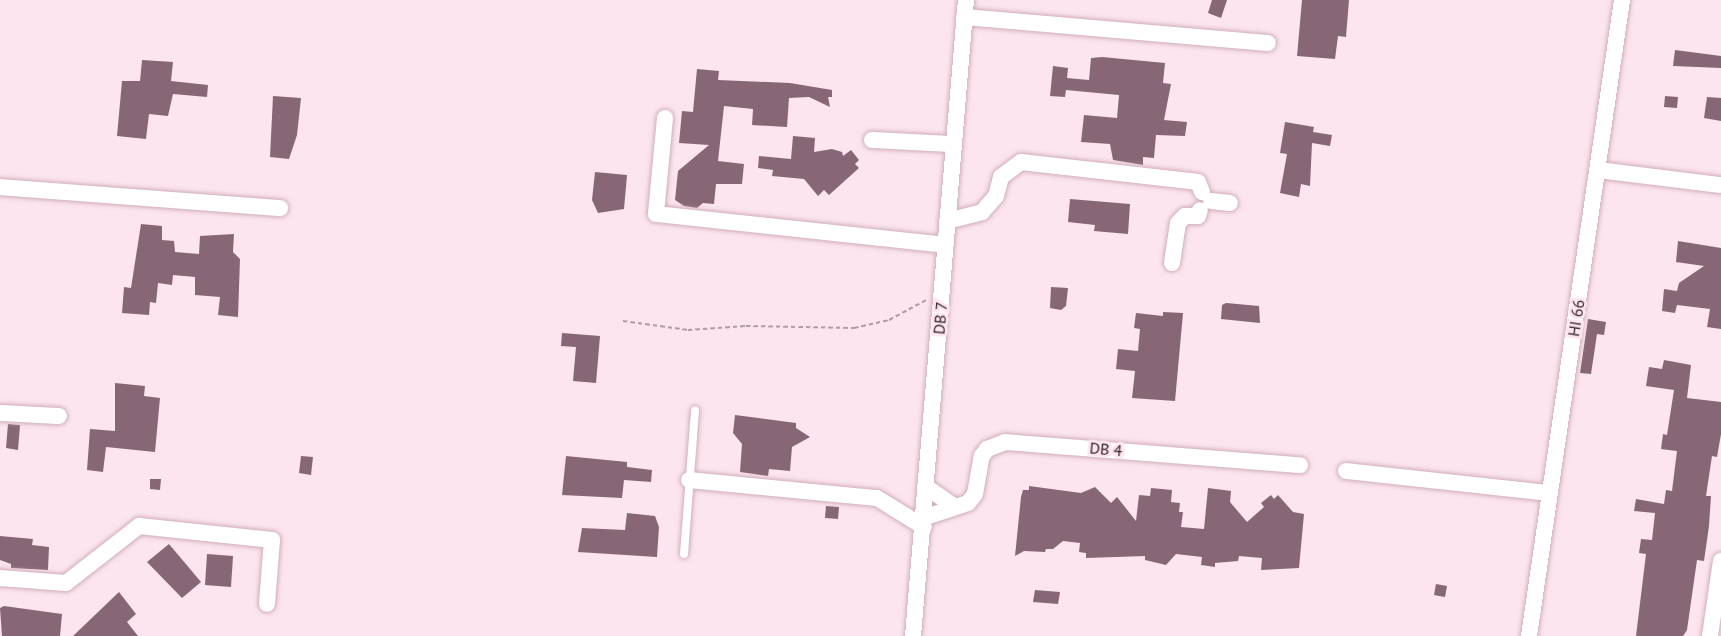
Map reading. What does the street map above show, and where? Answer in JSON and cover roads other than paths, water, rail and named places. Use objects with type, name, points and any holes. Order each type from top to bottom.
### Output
[{"type":"street","name":"DB 7","points":[[913,636],[952,144],[966,0]]},
{"type":"street","name":"HI 66","points":[[1529,636],[1622,0]]},
{"type":"street","points":[[964,18],[1268,42]]},
{"type":"street","points":[[665,118],[656,214],[945,245]]},
{"type":"street","points":[[872,140],[952,144]]},
{"type":"street","points":[[946,221],[982,212],[996,196],[1002,177],[1022,162],[1198,182],[1204,201],[1198,216],[1185,216],[1178,223],[1172,263]]},
{"type":"street","points":[[1598,170],[1721,185]]},
{"type":"street","points":[[0,187],[280,208]]},
{"type":"street","points":[[1204,201],[1230,203]]},
{"type":"street","points":[[0,413],[59,416]]},
{"type":"street","name":"DB 4","points":[[923,523],[954,506],[968,503],[975,494],[987,449],[1005,442],[1300,465]]},
{"type":"street","points":[[1346,471],[1549,493]]},
{"type":"street","points":[[689,480],[878,498],[923,523]]},
{"type":"street","points":[[925,486],[954,506]]},
{"type":"street","points":[[0,578],[66,583],[139,526],[272,540],[267,604]]},
{"type":"street","points":[[1710,636],[1721,561]]},
{"type":"lane","points":[[684,554],[695,410]]}]
